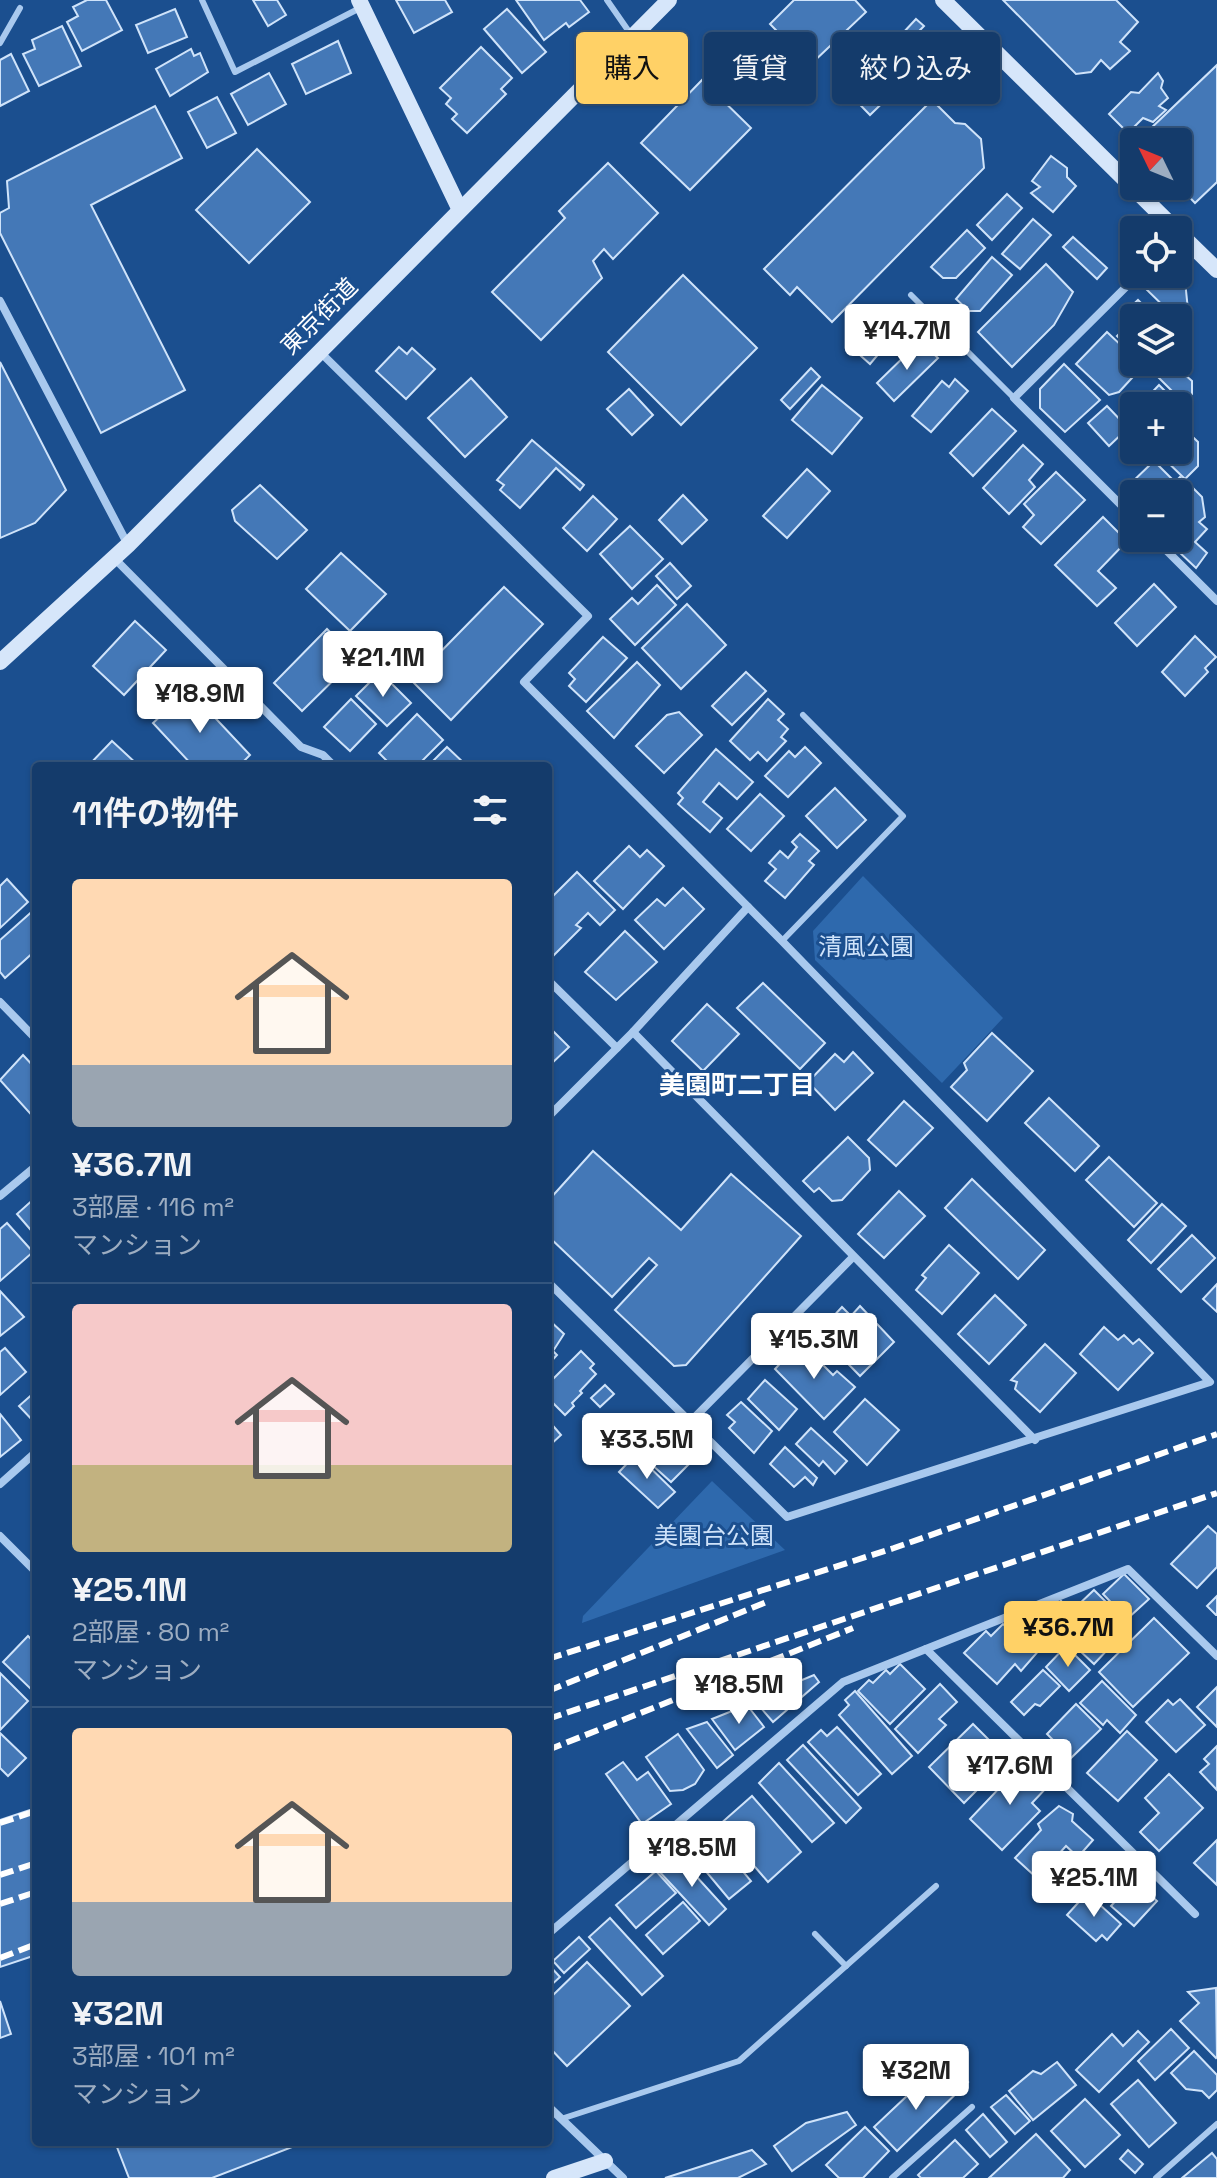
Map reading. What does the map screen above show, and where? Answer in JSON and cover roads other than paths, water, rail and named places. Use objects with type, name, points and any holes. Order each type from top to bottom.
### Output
[{"type":"main road","name":"東京街道","points":[[636,32],[669,0]]},
{"type":"main road","points":[[943,0],[1162,216]]},
{"type":"main road","points":[[360,3],[459,208]]},
{"type":"main road","name":"東京街道","points":[[0,662],[128,545],[576,92]]},
{"type":"main road","points":[[1192,246],[1217,270]]},
{"type":"main road","points":[[554,2178],[605,2161]]},
{"type":"street","points":[[1120,504],[1014,398],[1125,288]]},
{"type":"street","points":[[0,301],[128,545]]},
{"type":"street","points":[[318,350],[588,616],[524,682],[1214,1381],[787,1517],[552,1286]]},
{"type":"street","points":[[1168,552],[1217,601]]},
{"type":"street","points":[[114,557],[301,747],[323,755],[330,762]]},
{"type":"street","points":[[552,1113],[633,1032],[748,907]]},
{"type":"street","points":[[552,984],[617,1048]]},
{"type":"street","points":[[0,1002],[32,1035]]},
{"type":"street","points":[[633,1032],[852,1258],[1035,1440]]},
{"type":"street","points":[[0,1196],[32,1169]]},
{"type":"street","points":[[691,1421],[852,1258]]},
{"type":"street","points":[[0,1484],[32,1456]]},
{"type":"street","points":[[0,1536],[32,1568]]},
{"type":"street","points":[[552,1931],[843,1682],[1128,1569],[1217,1656]]},
{"type":"street","points":[[926,1649],[1195,1914]]},
{"type":"street","points":[[552,2110],[623,2178]]},
{"type":"lane","points":[[202,0],[235,72],[360,3]]},
{"type":"lane","points":[[607,0],[629,32]]},
{"type":"lane","points":[[0,43],[20,8]]},
{"type":"lane","points":[[911,295],[1014,398]]},
{"type":"lane","points":[[782,941],[903,816],[803,715]]},
{"type":"lane","points":[[561,2119],[739,2061],[936,1886]]},
{"type":"lane","points":[[815,1934],[846,1966]]},
{"type":"lane","points":[[892,2178],[972,2107]]},
{"type":"lane","points":[[1156,2178],[1217,2124]]},
{"type":"railway","points":[[552,1658],[894,1548],[1217,1434]]},
{"type":"railway","points":[[552,1718],[1217,1493]]},
{"type":"railway","points":[[552,1689],[769,1601]]},
{"type":"railway","points":[[552,1748],[853,1628]]},
{"type":"railway","points":[[0,1823],[32,1812]]},
{"type":"railway","points":[[0,1875],[32,1864]]},
{"type":"railway","points":[[0,1904],[32,1893]]},
{"type":"railway","points":[[0,1958],[32,1946]]},
{"type":"district","name":"美園町二丁目","points":[[737,1085]]},
{"type":"park label","name":"清風公園","points":[[866,946]]},
{"type":"park label","name":"美園台公園","points":[[714,1535]]}]
